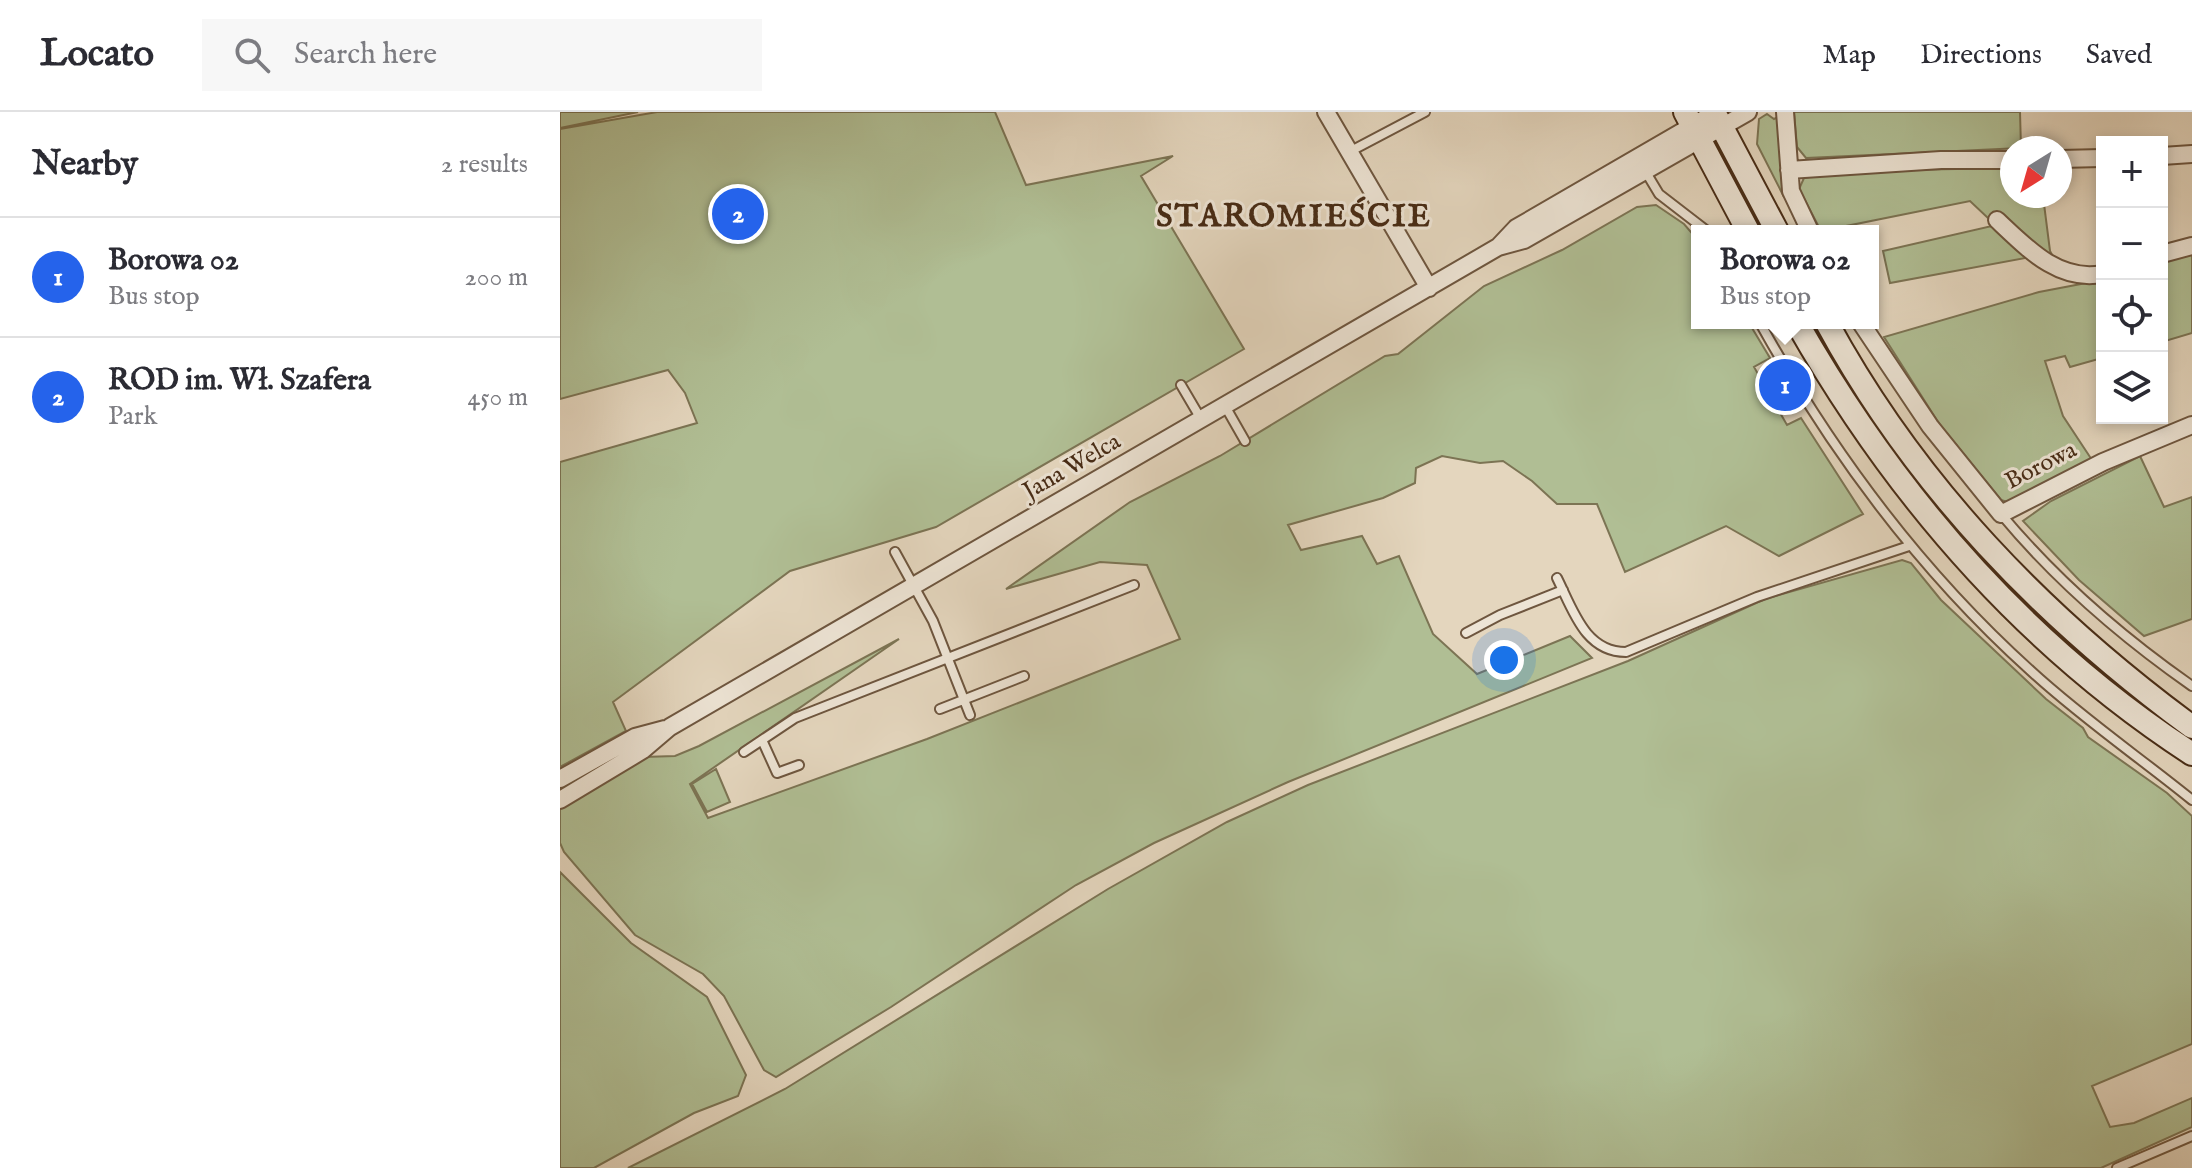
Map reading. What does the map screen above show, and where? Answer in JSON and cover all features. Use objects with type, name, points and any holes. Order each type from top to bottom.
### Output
[{"type":"main road","points":[[1716,116],[1774,225]]},
{"type":"main road","points":[[1693,126],[1745,225]]},
{"type":"main road","points":[[1800,329],[1832,384],[1881,456],[1947,541],[2059,652],[2117,700],[2192,754]]},
{"type":"main road","points":[[1831,329],[1900,439],[1968,527],[2074,634],[2192,727]]},
{"type":"street","points":[[1326,112],[1429,288]]},
{"type":"street","name":"Jana Welca","points":[[560,800],[643,750],[670,727],[1498,247],[1524,240],[1642,164],[1693,126],[1716,116],[1748,112]]},
{"type":"street","points":[[1785,112],[1791,191],[1807,225]]},
{"type":"street","points":[[2168,156],[2192,154]]},
{"type":"street","points":[[2072,159],[2096,158]]},
{"type":"street","points":[[1789,170],[1941,160],[2000,160]]},
{"type":"street","points":[[1997,220],[2031,252],[2068,274],[2096,274]]},
{"type":"street","points":[[2168,252],[2192,246]]},
{"type":"street","points":[[1865,329],[1930,426],[2001,514]]},
{"type":"street","name":"Borowa","points":[[2001,514],[2103,462],[2192,425]]},
{"type":"street","name":"Jana Welca","points":[[560,779],[635,737],[670,727]]},
{"type":"lane","points":[[1349,152],[1425,112]]},
{"type":"lane","points":[[1642,164],[1659,194],[1699,225]]},
{"type":"lane","points":[[1764,329],[1836,449],[1909,546],[1963,606],[2033,674],[2192,800]]},
{"type":"lane","points":[[1181,385],[1202,420]]},
{"type":"lane","points":[[1225,406],[1245,441]]},
{"type":"lane","points":[[2001,514],[2076,593],[2152,658],[2192,686]]},
{"type":"lane","points":[[1557,578],[1595,644],[1608,652],[1626,652],[1757,597],[1909,546]]},
{"type":"lane","points":[[895,552],[915,585],[970,715]]},
{"type":"lane","points":[[744,752],[795,718],[1134,585]]},
{"type":"lane","points":[[1466,633],[1500,615],[1563,590]]},
{"type":"lane","points":[[940,709],[1024,676]]},
{"type":"lane","points":[[762,740],[777,773],[799,765]]},
{"type":"lane","points":[[2117,1168],[2192,1136]]},
{"type":"green space","points":[[560,112],[638,112],[560,128]]},
{"type":"green space","points":[[657,112],[995,112],[1026,185],[1173,156],[1141,176],[1244,349],[936,527],[790,571],[613,702],[626,731],[560,767],[560,462],[697,423],[685,393],[668,370],[560,399],[560,129]]},
{"type":"green space","points":[[1794,112],[2020,112],[2021,136],[2000,136],[2000,149],[1806,158],[1797,147]]},
{"type":"green space","points":[[1767,114],[1774,119],[1778,117],[1784,197],[1757,144],[1759,119]]},
{"type":"green space","points":[[2000,168],[2000,208],[2045,208],[2050,251],[2057,264],[1989,219],[1970,201],[1851,225],[1818,225],[1799,189],[1804,178],[1845,171]]},
{"type":"green space","points":[[1656,205],[1691,232],[1691,329],[1753,329],[1770,358],[1754,367],[1787,425],[1801,418],[1863,514],[1779,556],[1726,526],[1625,572],[1597,504],[1557,504],[1532,481],[1503,461],[1480,463],[1442,456],[1416,468],[1415,483],[1383,498],[1288,525],[1301,550],[1362,536],[1377,564],[1399,556],[1433,634],[1477,674],[1570,636],[1592,658],[1288,782],[1154,843],[1076,885],[891,1007],[776,1077],[764,1070],[724,996],[703,974],[635,935],[564,852],[560,843],[560,809],[643,757],[675,756],[699,746],[899,639],[690,784],[708,818],[927,739],[1180,639],[1147,565],[1100,562],[1006,589],[1130,502],[1220,456],[1385,356],[1398,354],[1484,286],[1562,250],[1637,207]]},
{"type":"green space","points":[[1996,225],[2031,257],[1890,283],[1883,251]]},
{"type":"green space","points":[[2192,253],[2192,333],[2168,340],[2168,280],[2168,259]]},
{"type":"green space","points":[[2096,281],[2096,360],[2070,367],[2065,356],[2045,361],[2063,416],[2094,463],[2011,503],[2001,500],[1940,425],[1884,337],[2039,292]]},
{"type":"green space","points":[[2140,456],[2164,507],[2192,497],[2192,619],[2144,636],[2079,580],[2023,521],[2051,501]]},
{"type":"green space","points":[[1902,560],[1911,563],[1941,600],[2046,699],[2083,728],[2088,737],[2167,793],[2192,816],[2192,1044],[2092,1086],[2110,1127],[2134,1123],[2192,1098],[2192,1127],[2101,1168],[628,1168],[785,1089],[1108,889],[1227,822],[1308,785],[1628,661],[1765,599]]},
{"type":"green space","points":[[716,769],[730,802],[707,812],[692,784]]},
{"type":"green space","points":[[560,872],[631,943],[707,997],[746,1075],[738,1096],[694,1113],[594,1168],[560,1168]]},
{"type":"place","name":"ROD im. Wł. Szafera","points":[[738,214]]},
{"type":"place","name":"Borowa 02","points":[[1785,385]]},
{"type":"district","name":"STAROMIEŚCIE","points":[[1294,217]]}]
